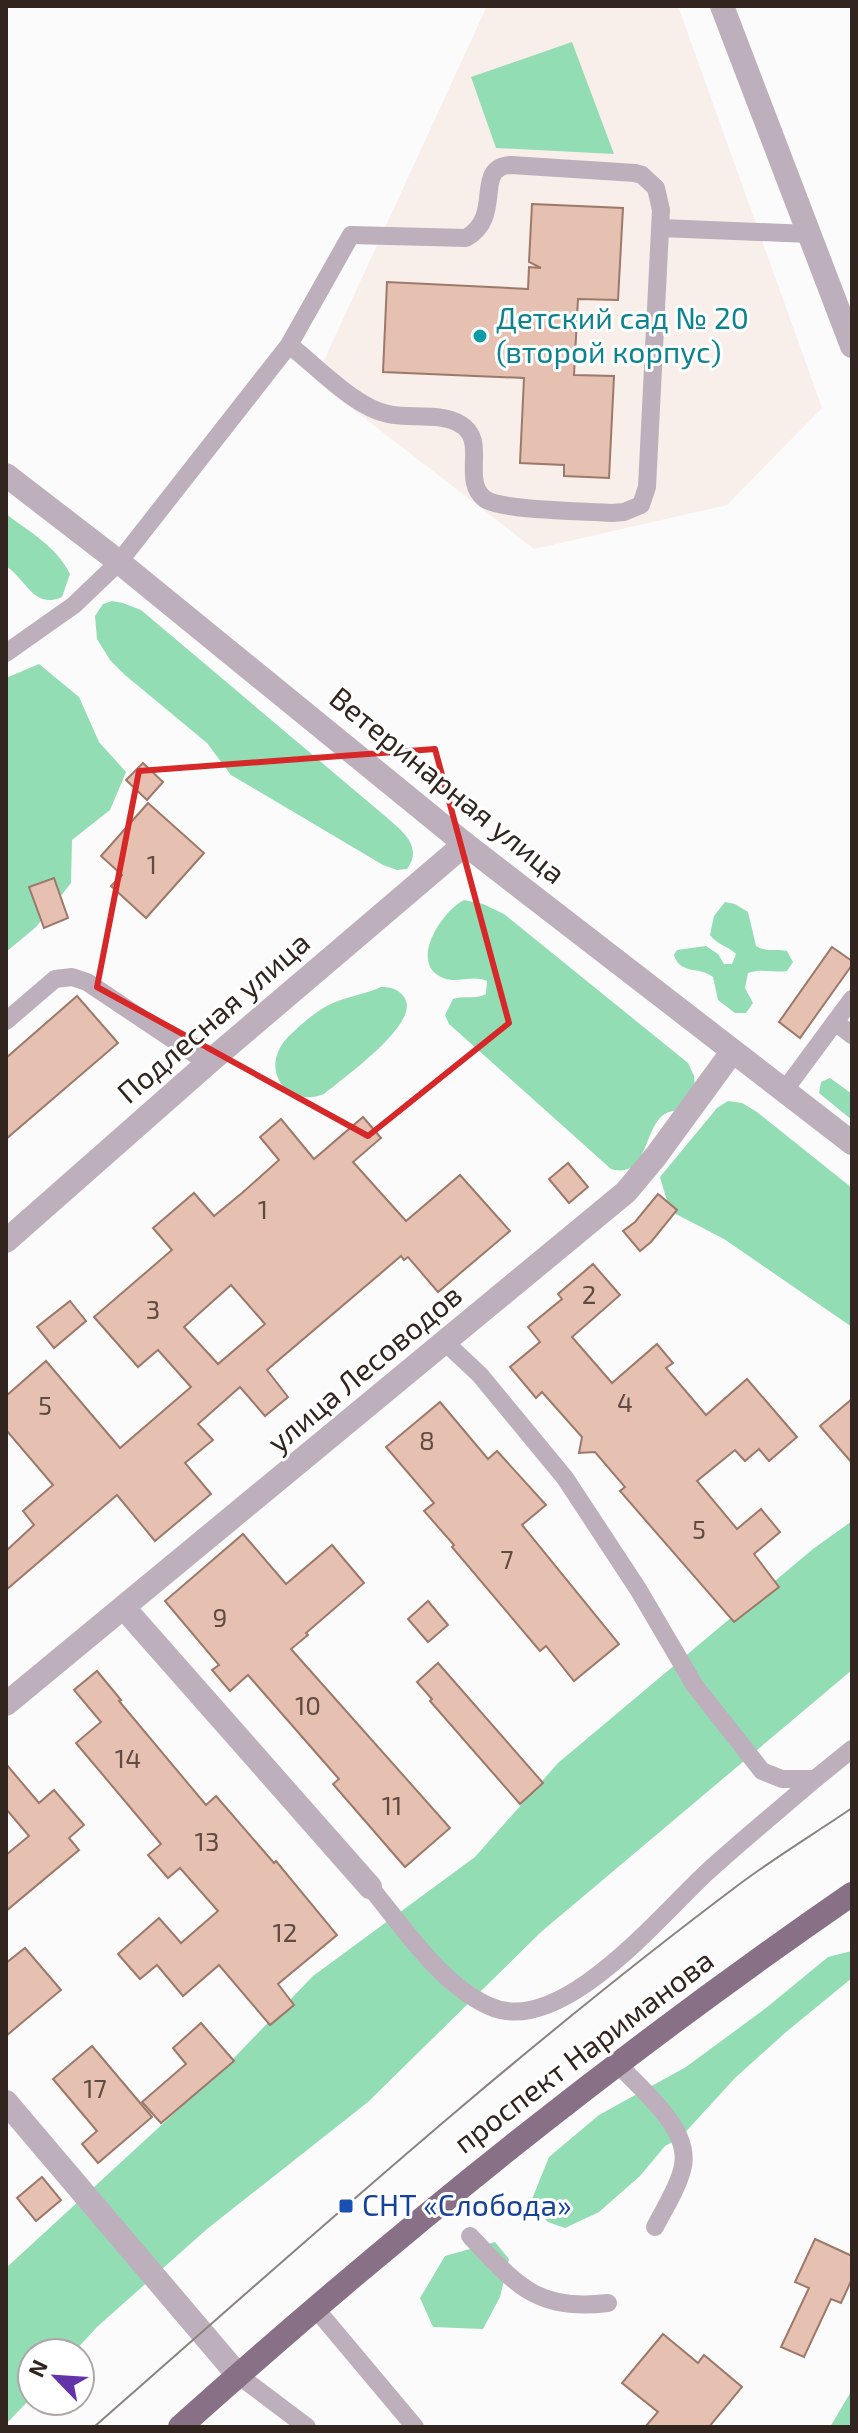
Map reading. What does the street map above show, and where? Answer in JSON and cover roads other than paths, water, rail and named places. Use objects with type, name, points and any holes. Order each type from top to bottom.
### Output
[{"type":"main road","name":"проспект Нариманова","points":[[180,2427],[455,2192],[617,2063],[852,1894]]},
{"type":"street","points":[[722,6],[852,346]]},
{"type":"street","name":"Ветеринарная улица","points":[[6,475],[119,562],[465,844],[852,1143]]},
{"type":"street","name":"Подлесная улица","points":[[8,1237],[465,844]]},
{"type":"street","name":"улица Лесоводов","points":[[6,1704],[626,1192],[732,1052]]},
{"type":"street","points":[[124,1608],[370,1887]]},
{"type":"street","points":[[6,2102],[238,2375]]},
{"type":"lane","points":[[6,653],[74,605],[119,562],[289,345],[351,235],[466,238],[484,222],[491,175],[504,165],[642,175],[656,188],[660,197],[647,487],[641,505],[633,510],[612,513],[491,503],[476,489],[473,438],[465,427],[445,418],[389,415],[371,409],[344,392],[321,369],[289,345]]},
{"type":"lane","points":[[661,228],[809,234]]},
{"type":"lane","points":[[6,1021],[55,979],[72,977],[87,982],[208,1063]]},
{"type":"lane","points":[[784,1091],[852,999]]},
{"type":"lane","points":[[835,1022],[852,1035]]},
{"type":"lane","points":[[446,1343],[480,1375],[565,1478],[638,1589],[695,1686],[762,1771],[782,1779],[815,1779]]},
{"type":"lane","points":[[370,1887],[442,1974],[490,2007],[526,2013],[572,1993],[599,1976],[707,1872],[852,1749]]},
{"type":"lane","points":[[617,2063],[678,2131],[685,2148],[684,2167],[655,2227]]},
{"type":"lane","points":[[470,2236],[517,2284],[555,2304],[583,2306],[608,2303]]},
{"type":"lane","points":[[316,2309],[415,2427]]},
{"type":"lane","points":[[238,2375],[307,2427]]},
{"type":"tram line","points":[[94,2427],[411,2150],[572,2015],[737,1886],[852,1808]]},
{"type":"place","name":"Детский сад № 20 (второй корпус)","points":[[480,336]]},
{"type":"place","name":"СНТ «Слобода»","points":[[346,2206]]}]
